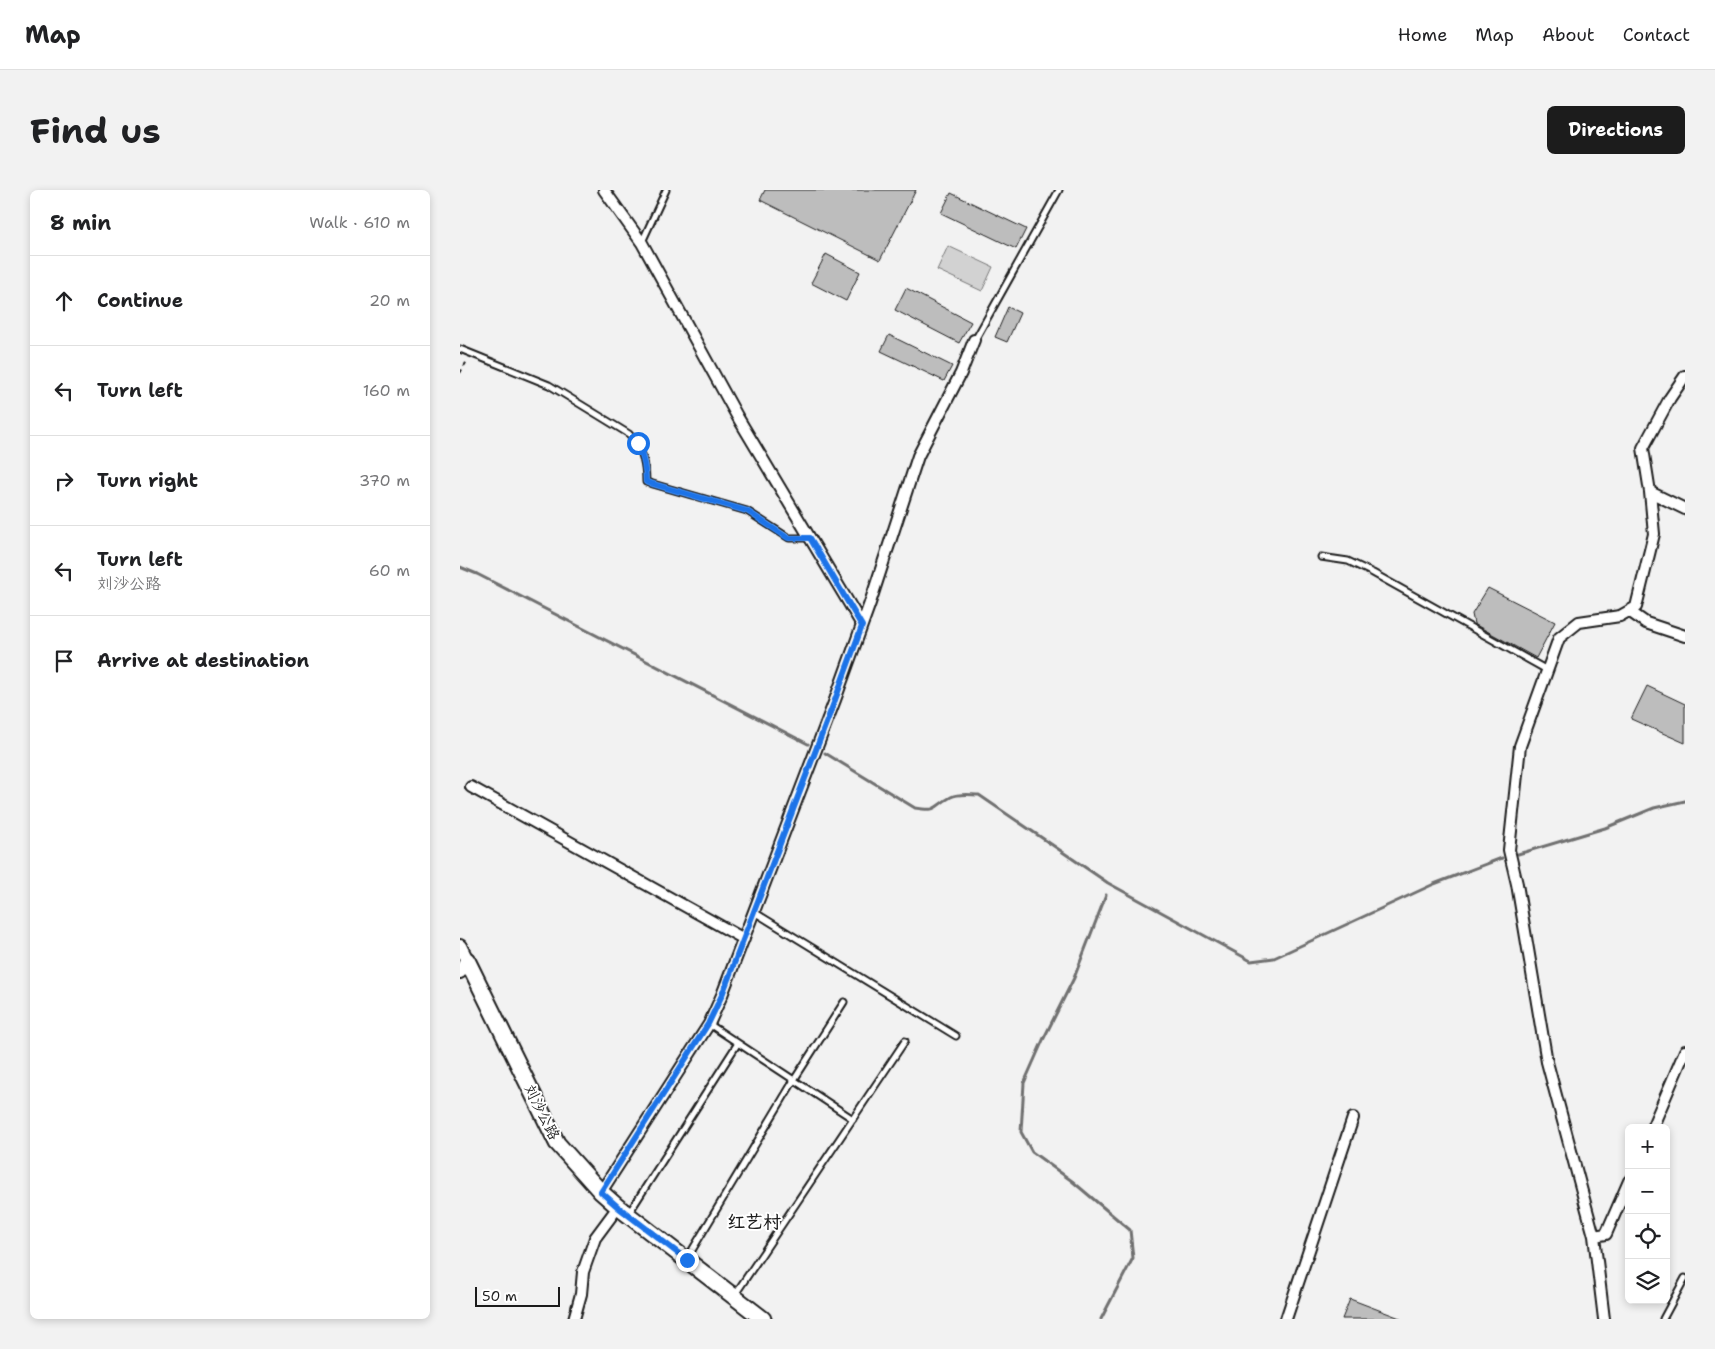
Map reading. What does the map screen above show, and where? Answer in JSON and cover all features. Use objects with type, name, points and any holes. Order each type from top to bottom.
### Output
[{"type":"main road","name":"刘沙公路","points":[[462,959],[557,1143],[601,1192],[623,1211],[763,1319]]},
{"type":"street","points":[[604,190],[642,243],[737,416],[862,626]]},
{"type":"street","points":[[601,1192],[708,1024],[722,995],[862,626],[918,456],[961,373],[974,340]]},
{"type":"street","points":[[1604,1319],[1594,1236],[1547,1062],[1517,884],[1509,850],[1520,746],[1559,638],[1579,622],[1620,616],[1636,607],[1654,534],[1643,448],[1670,398],[1685,376]]},
{"type":"street","points":[[1650,492],[1685,509]]},
{"type":"street","points":[[1629,611],[1646,623],[1685,636]]},
{"type":"street","points":[[471,787],[744,939]]},
{"type":"street","points":[[1654,1124],[1684,1056]]},
{"type":"street","points":[[1286,1319],[1353,1118]]},
{"type":"street","points":[[1594,1236],[1606,1234],[1625,1191]]},
{"type":"street","points":[[574,1319],[581,1294],[583,1272],[595,1238],[623,1211]]},
{"type":"lane","points":[[642,243],[666,190]]},
{"type":"lane","points":[[974,340],[1058,190]]},
{"type":"lane","points":[[460,349],[549,385],[629,434],[638,443],[642,454],[646,469],[646,482],[747,511],[788,538],[810,538]]},
{"type":"lane","points":[[1321,557],[1348,561],[1373,573],[1547,670]]},
{"type":"lane","points":[[754,912],[956,1036]]},
{"type":"lane","points":[[687,1260],[794,1080],[844,1002]]},
{"type":"lane","points":[[708,1024],[853,1118]]},
{"type":"lane","points":[[734,1296],[904,1041]]},
{"type":"lane","points":[[623,1211],[738,1044]]},
{"type":"lane","points":[[1663,1319],[1685,1278]]},
{"type":"path","points":[[460,373],[470,354]]},
{"type":"shaded area","points":[[948,246],[993,267],[982,291],[937,270]]},
{"type":"building","points":[[765,190],[916,190],[880,260],[760,200]]},
{"type":"building","points":[[951,193],[1026,229],[1016,249],[941,213]]},
{"type":"building","points":[[826,254],[860,272],[846,301],[811,283]]},
{"type":"building","points":[[906,288],[971,322],[959,343],[895,310]]},
{"type":"building","points":[[1008,307],[1020,313],[1007,342],[995,337]]},
{"type":"building","points":[[889,335],[952,366],[944,381],[881,351]]},
{"type":"building","points":[[1488,588],[1555,622],[1536,658],[1474,624],[1472,614]]},
{"type":"building","points":[[1647,686],[1685,704],[1685,743],[1631,719]]},
{"type":"building","points":[[1350,1299],[1400,1318],[1400,1319],[1342,1319]]},
{"type":"waterway","points":[[460,567],[808,744]]},
{"type":"waterway","points":[[825,753],[915,808],[932,809],[954,796],[979,795],[1108,883],[1251,961],[1274,958],[1434,884],[1502,858]]},
{"type":"waterway","points":[[1518,854],[1605,828],[1654,808],[1685,801]]},
{"type":"waterway","points":[[1101,1319],[1133,1258],[1130,1230],[1072,1181],[1032,1152],[1021,1132],[1024,1083],[1074,978],[1106,895]]},
{"type":"district","name":"红艺村","points":[[754,1222]]},
{"type":"route","points":[[638,443],[646,469],[646,482],[747,511],[788,538],[810,538],[862,626],[722,995],[708,1024],[601,1192],[687,1260]]}]
